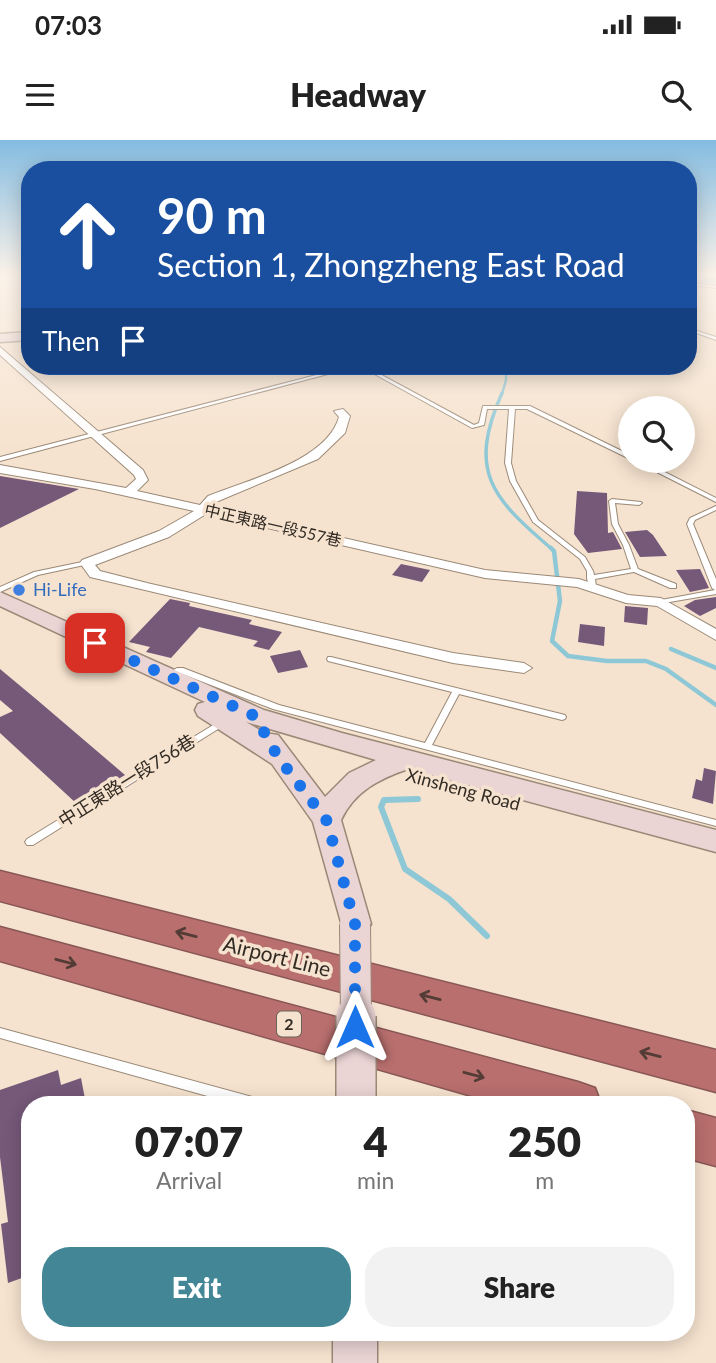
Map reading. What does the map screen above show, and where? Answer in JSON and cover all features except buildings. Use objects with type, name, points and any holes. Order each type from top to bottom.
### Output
[{"type":"highway","name":"Airport Line","points":[[0,886],[716,1071]]},
{"type":"highway","name":"2","points":[[0,944],[549,1096]]},
{"type":"main road","points":[[0,338],[21,337]]},
{"type":"main road","points":[[0,598],[160,680],[251,736],[278,757]]},
{"type":"main road","points":[[0,613],[259,724],[405,758]]},
{"type":"main road","points":[[259,724],[278,757],[327,821],[355,924],[356,1096]]},
{"type":"main road","points":[[327,821],[336,798],[363,776],[405,758]]},
{"type":"main road","name":"Xinsheng Road","points":[[405,758],[716,841]]},
{"type":"main road","name":"Xinsheng Road","points":[[405,758],[716,859]]},
{"type":"main road","points":[[355,1341],[355,1363]]},
{"type":"street","points":[[0,350],[21,369]]},
{"type":"street","points":[[28,375],[139,473],[142,481],[128,492]]},
{"type":"street","points":[[339,411],[345,416],[341,430],[314,457],[212,499],[202,510],[164,534],[87,563],[95,574],[146,587],[453,658],[524,668]]},
{"type":"street","name":"中正東路一段557巷","points":[[0,469],[128,492],[485,573],[587,582],[626,599],[661,602]]},
{"type":"street","points":[[661,602],[716,635]]},
{"type":"lane","points":[[697,332],[716,339]]},
{"type":"lane","points":[[0,460],[322,375]]},
{"type":"lane","points":[[379,375],[474,427],[482,425],[485,407],[528,407],[618,451]]},
{"type":"lane","points":[[512,408],[508,463],[513,481],[535,520],[583,558],[590,571],[587,582],[635,570],[673,586]]},
{"type":"lane","points":[[662,473],[716,500]]},
{"type":"lane","points":[[635,570],[615,524],[612,501],[639,503]]},
{"type":"lane","points":[[661,602],[716,590],[690,524],[692,519],[716,508]]},
{"type":"lane","points":[[0,590],[36,573],[87,563]]},
{"type":"lane","points":[[331,659],[562,717]]},
{"type":"lane","points":[[160,680],[180,670],[405,758],[716,823]]},
{"type":"lane","points":[[405,758],[457,691]]},
{"type":"lane","name":"中正東路一段756巷","points":[[30,842],[224,721]]},
{"type":"lane","points":[[0,1032],[228,1096]]},
{"type":"waterway","points":[[502,394],[506,375]]},
{"type":"waterway","points":[[502,393],[487,444],[487,464],[492,482],[514,515],[553,550]]},
{"type":"waterway","points":[[553,550],[560,601],[552,641],[568,656],[607,661],[646,661],[666,669],[716,705]]},
{"type":"waterway","points":[[671,649],[716,668]]},
{"type":"waterway","points":[[418,799],[384,800],[381,807],[405,869],[449,899],[487,936]]},
{"type":"place","name":"Hi-Life","points":[[19,590]]},
{"type":"route","points":[[95,643],[255,716],[278,757],[327,821],[355,924],[355,1027]]}]
